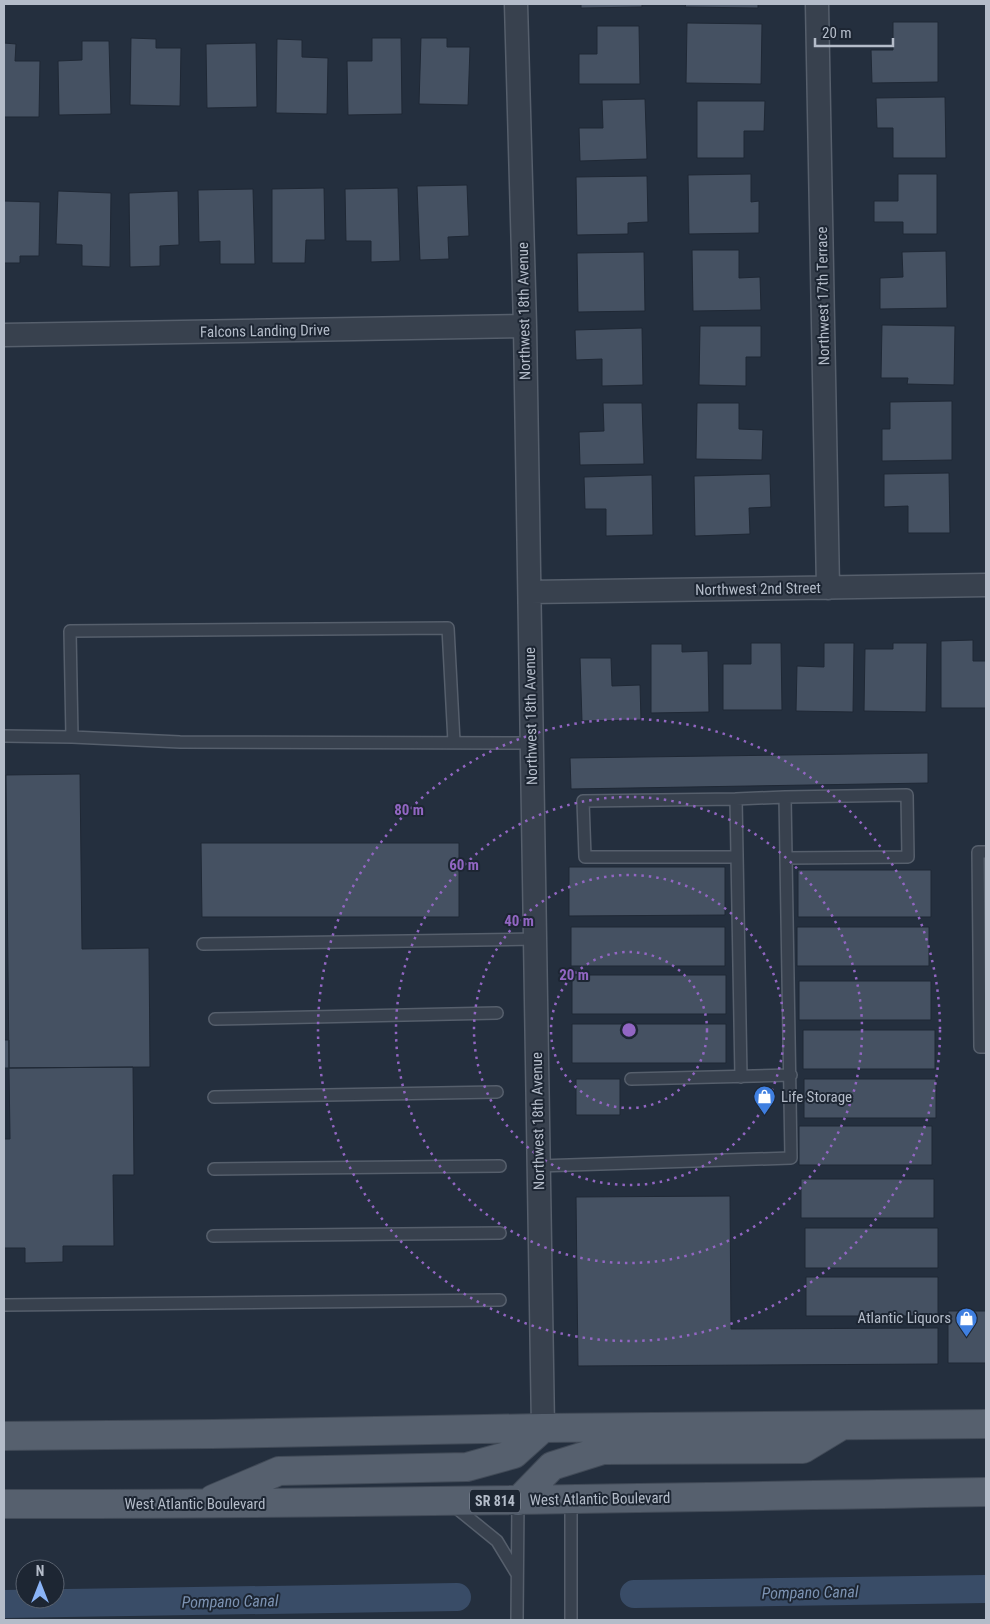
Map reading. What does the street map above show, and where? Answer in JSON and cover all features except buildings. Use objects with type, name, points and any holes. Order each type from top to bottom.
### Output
[{"type":"main road","points":[[4,1436],[986,1424]]},
{"type":"main road","points":[[518,1500],[552,1466],[603,1450],[803,1448],[842,1426]]},
{"type":"main road","points":[[200,1504],[279,1471],[467,1467],[514,1454],[543,1428]]},
{"type":"main road","name":"West Atlantic Boulevard","points":[[4,1504],[449,1501],[986,1492]]},
{"type":"street","name":"Northwest 18th Avenue","points":[[516,4],[525,326],[543,1428]]},
{"type":"street","name":"Northwest 17th Terrace","points":[[818,4],[828,588]]},
{"type":"street","name":"Falcons Landing Drive","points":[[4,335],[525,326]]},
{"type":"street","name":"Northwest 2nd Street","points":[[530,592],[986,585]]},
{"type":"lane","points":[[72,737],[70,630],[448,628],[454,742]]},
{"type":"lane","points":[[4,736],[180,742],[532,743]]},
{"type":"lane","points":[[736,857],[585,857],[584,801],[907,795],[908,857],[786,858]]},
{"type":"lane","points":[[538,1166],[791,1158],[785,796]]},
{"type":"lane","points":[[736,799],[740,1076]]},
{"type":"lane","points":[[986,852],[978,852],[980,1047],[986,1047]]},
{"type":"lane","points":[[203,944],[535,939]]},
{"type":"lane","points":[[215,1019],[497,1013]]},
{"type":"lane","points":[[631,1079],[791,1075]]},
{"type":"lane","points":[[214,1097],[497,1092]]},
{"type":"lane","points":[[214,1169],[500,1166]]},
{"type":"lane","points":[[214,1236],[500,1233]]},
{"type":"lane","points":[[4,1305],[500,1300]]},
{"type":"lane","points":[[571,1499],[571,1620]]},
{"type":"lane","points":[[517,1620],[518,1500]]},
{"type":"lane","points":[[449,1501],[497,1541],[518,1576]]},
{"type":"waterway","name":"Pompano Canal","points":[[634,1594],[986,1589]]},
{"type":"waterway","name":"Pompano Canal","points":[[4,1604],[457,1597]]},
{"type":"place","name":"Life Storage","points":[[765,1116]]},
{"type":"place","name":"Atlantic Liquors","points":[[967,1337]]}]
